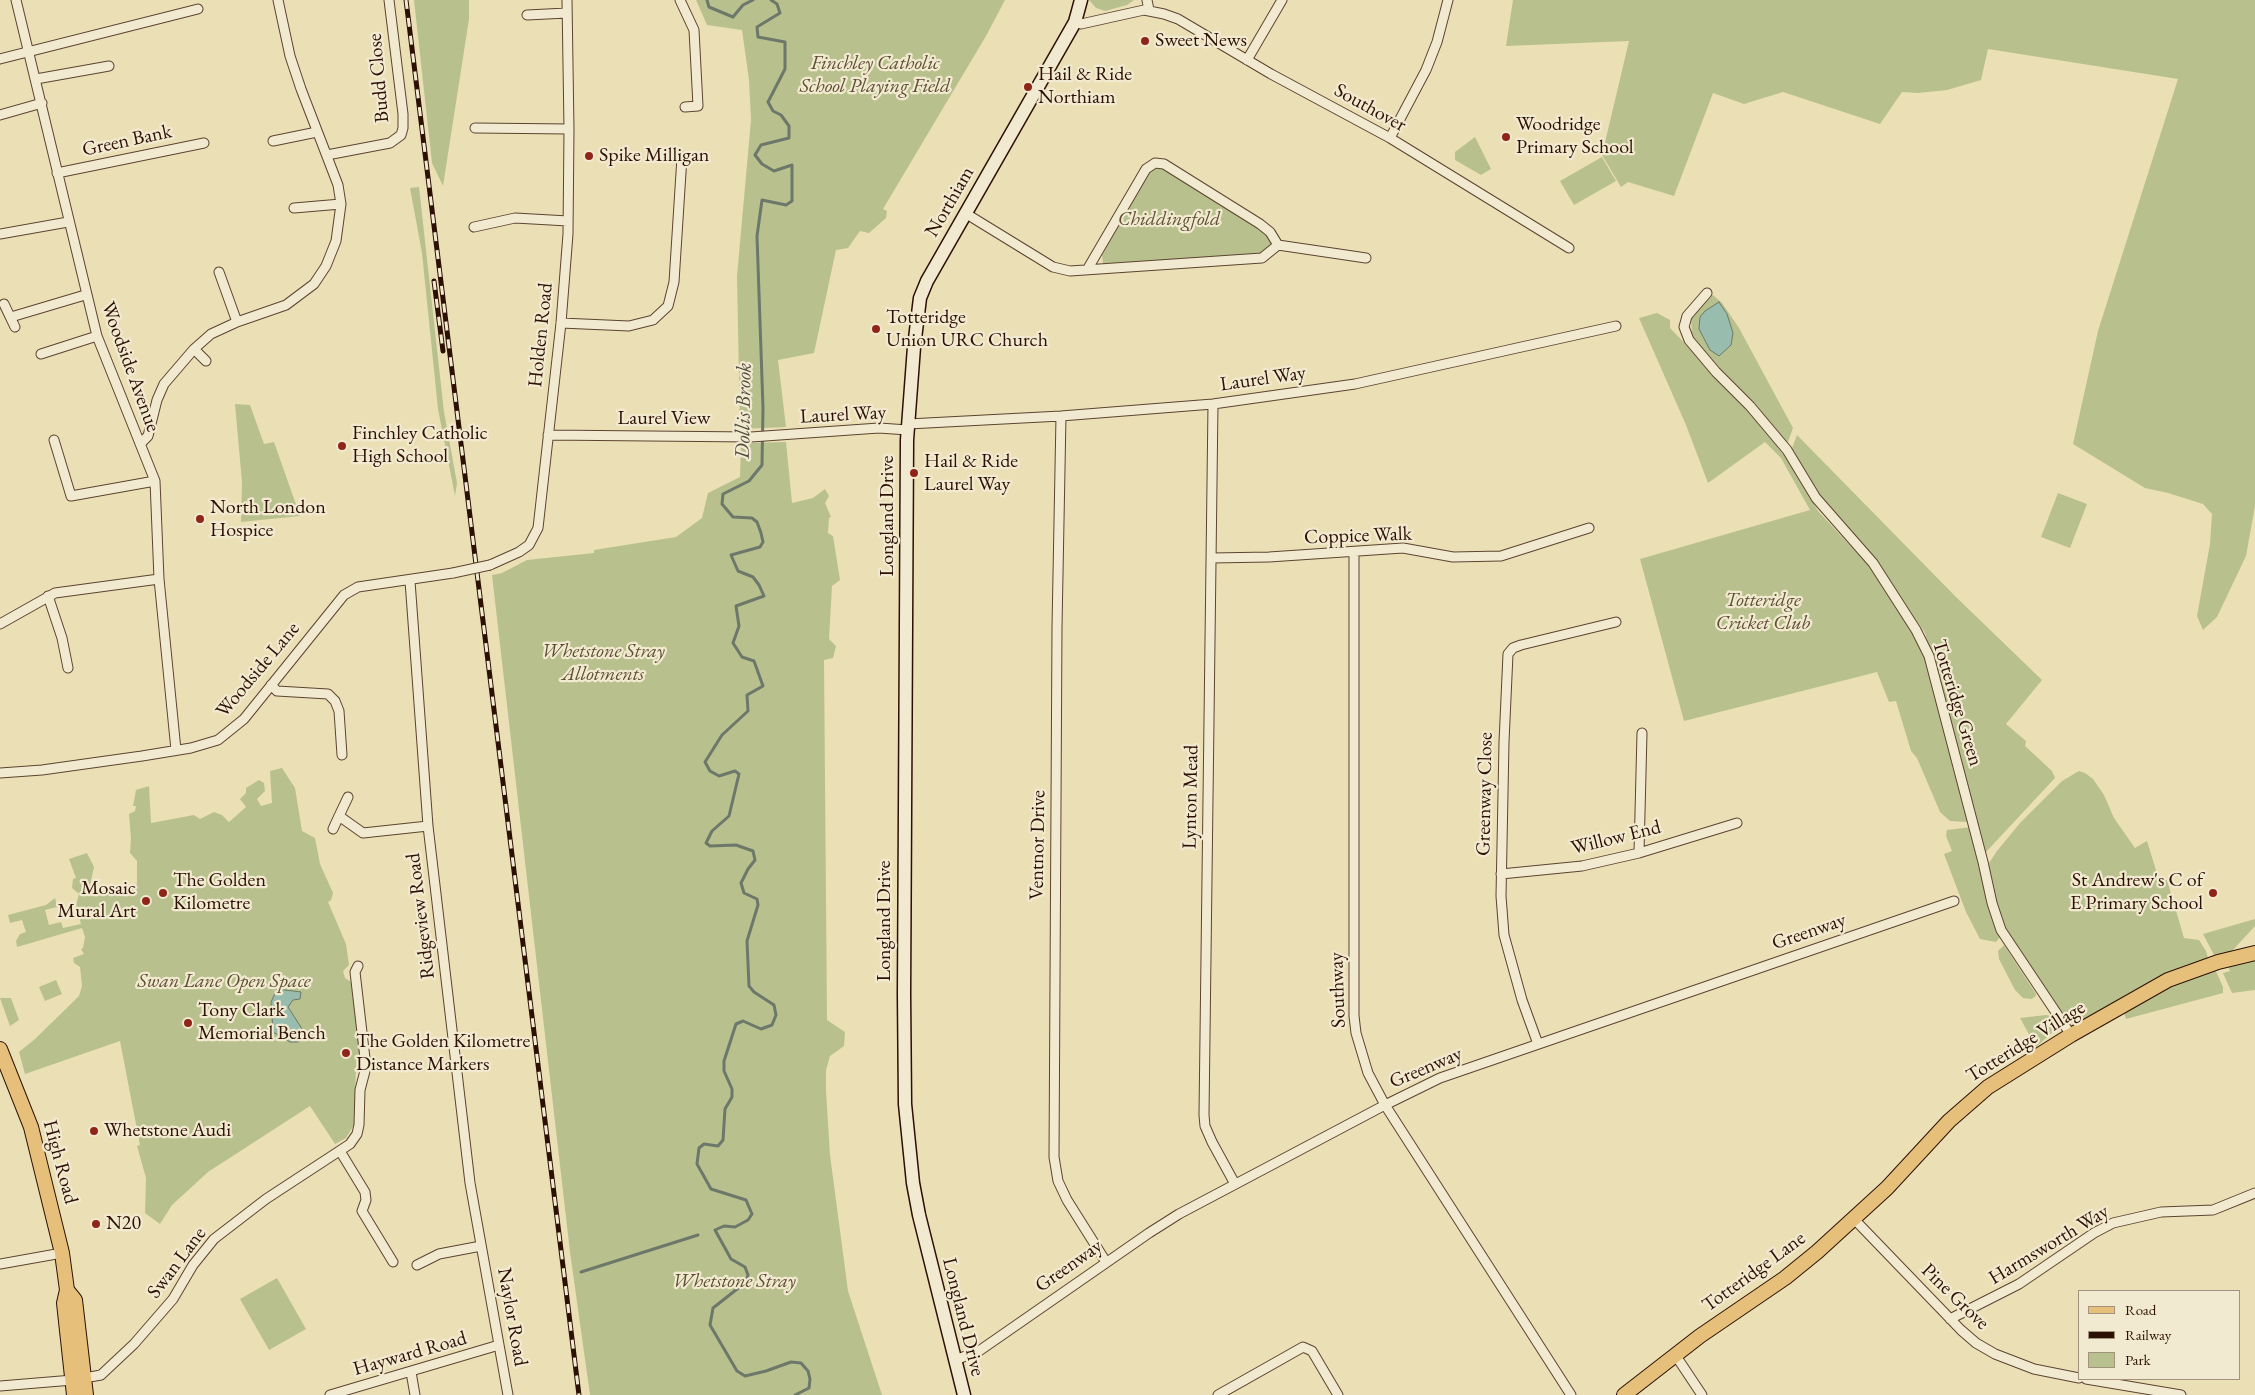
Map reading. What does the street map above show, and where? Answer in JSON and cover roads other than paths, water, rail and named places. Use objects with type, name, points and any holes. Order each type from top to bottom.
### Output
[{"type":"main road","name":"Totteridge Village","points":[[1854,1219],[1909,1166],[1966,1104],[1988,1087],[2149,990],[2185,972],[2238,956],[2255,953]]},
{"type":"main road","name":"High Road","points":[[0,1049],[31,1127],[62,1253],[67,1290],[75,1300],[79,1380],[74,1395]]},
{"type":"main road","name":"Totteridge Lane","points":[[1624,1395],[1700,1336],[1785,1278],[1854,1219]]},
{"type":"main road","name":"High Road","points":[[79,1380],[86,1395]]},
{"type":"street","name":"Woodside Avenue","points":[[16,0],[42,103],[85,295],[97,336],[154,481],[159,579],[176,750]]},
{"type":"street","points":[[140,444],[148,436],[157,400],[164,384],[194,349],[211,334],[237,322],[286,305],[314,284],[326,266],[336,242],[341,204],[338,185],[316,132],[290,56],[278,0]]},
{"type":"street","name":"Budd Close","points":[[327,155],[390,143],[400,135],[403,128],[403,114],[389,0]]},
{"type":"street","name":"Holden Road","points":[[410,580],[490,565],[519,552],[535,537],[538,528],[561,323],[568,221],[567,0]]},
{"type":"street","points":[[680,0],[694,30],[698,106],[685,107]]},
{"type":"street","name":"Northiam","points":[[908,431],[914,347],[920,298],[927,280],[1075,22],[1081,0]]},
{"type":"street","points":[[1147,0],[1149,10]]},
{"type":"street","points":[[1247,60],[1282,0]]},
{"type":"street","points":[[1390,138],[1426,70],[1437,42],[1448,0]]},
{"type":"street","points":[[0,59],[198,9]]},
{"type":"street","name":"Southover","points":[[1075,22],[1081,24],[1130,12],[1149,10],[1178,19],[1247,60],[1390,138],[1569,248]]},
{"type":"street","points":[[527,15],[567,13]]},
{"type":"street","points":[[36,79],[108,66]]},
{"type":"street","points":[[0,116],[42,103]]},
{"type":"street","points":[[475,128],[569,129]]},
{"type":"street","points":[[273,141],[316,132]]},
{"type":"street","name":"Green Bank","points":[[57,173],[204,143]]},
{"type":"street","points":[[561,323],[629,326],[653,320],[668,306],[674,282],[682,157]]},
{"type":"street","points":[[1087,270],[1146,169],[1155,163],[1164,164],[1260,224],[1270,232],[1278,245]]},
{"type":"street","points":[[294,208],[341,204]]},
{"type":"street","points":[[965,213],[1053,267],[1070,271],[1262,258],[1278,245],[1366,258]]},
{"type":"street","points":[[474,227],[515,218],[568,221]]},
{"type":"street","points":[[0,234],[68,222]]},
{"type":"street","points":[[219,272],[237,322]]},
{"type":"street","name":"Totteridge Green","points":[[1707,293],[1687,316],[1684,326],[1689,340],[1716,372],[1750,406],[1787,450],[1816,498],[1872,563],[1916,630],[1929,656],[1973,822],[1992,903],[2001,930],[2072,1035]]},
{"type":"street","points":[[11,316],[85,295]]},
{"type":"street","points":[[4,304],[15,327]]},
{"type":"street","name":"Laurel Way","points":[[780,436],[879,428],[908,431],[1213,404],[1355,384],[1616,326]]},
{"type":"street","points":[[41,354],[97,336]]},
{"type":"street","points":[[194,349],[206,361]]},
{"type":"street","name":"Lynton Mead","points":[[1213,404],[1204,1115],[1205,1126],[1212,1142],[1235,1184]]},
{"type":"street","name":"Ventnor Drive","points":[[1061,416],[1057,627],[1054,1157],[1058,1181],[1067,1200],[1106,1262]]},
{"type":"street","name":"Longland Drive","points":[[908,431],[904,976],[905,1104],[912,1173],[919,1215],[964,1395]]},
{"type":"street","name":"Laurel View","points":[[548,435],[780,436]]},
{"type":"street","points":[[54,440],[71,496],[154,481]]},
{"type":"street","name":"Coppice Walk","points":[[1212,558],[1354,553],[1403,548],[1453,558],[1501,556],[1589,528]]},
{"type":"street","name":"Southway","points":[[1354,553],[1354,1016],[1356,1033],[1368,1073],[1385,1105],[1571,1395]]},
{"type":"street","points":[[1,622],[48,596],[159,579]]},
{"type":"street","name":"Woodside Lane","points":[[0,773],[42,770],[176,750],[208,743],[225,736],[244,720],[270,685],[344,595],[358,587],[410,580]]},
{"type":"street","name":"Ridgeview Road","points":[[410,580],[428,826],[470,1183],[481,1246]]},
{"type":"street","points":[[48,596],[62,638],[68,668]]},
{"type":"street","name":"Greenway Close","points":[[1538,1044],[1522,1000],[1504,935],[1500,896],[1503,751],[1508,654],[1513,648],[1521,645],[1616,622]]},
{"type":"street","points":[[270,685],[277,691],[328,694],[336,701],[339,711],[342,755]]},
{"type":"street","points":[[1639,853],[1642,733]]},
{"type":"street","points":[[333,829],[348,797]]},
{"type":"street","points":[[339,816],[363,833],[428,826]]},
{"type":"street","name":"Willow End","points":[[1501,874],[1582,866],[1639,853],[1737,823]]},
{"type":"street","name":"Greenway","points":[[955,1360],[979,1351],[1106,1262],[1172,1219],[1385,1105],[1440,1078],[1954,901]]},
{"type":"street","name":"Swan Lane","points":[[0,1386],[79,1380],[101,1375],[134,1344],[173,1299],[193,1266],[214,1239],[266,1199],[350,1144],[357,1134],[359,1125],[360,1090],[366,1067],[355,972],[358,966]]},
{"type":"street","points":[[340,1151],[365,1192],[366,1200],[362,1211],[393,1262]]},
{"type":"street","name":"Harmsworth Way","points":[[1950,1320],[2019,1284],[2094,1233],[2113,1223],[2161,1212],[2213,1210],[2255,1193]]},
{"type":"street","name":"Pine Grove","points":[[1854,1219],[1950,1320],[1976,1343],[1995,1354],[2034,1370],[2078,1378]]},
{"type":"street","points":[[418,1265],[439,1254],[481,1246]]},
{"type":"street","name":"Naylor Road","points":[[481,1246],[508,1395]]},
{"type":"street","points":[[0,1264],[62,1253]]},
{"type":"street","name":"Hayward Road","points":[[330,1395],[499,1346]]},
{"type":"street","points":[[1218,1395],[1303,1347],[1312,1351],[1338,1395]]},
{"type":"street","points":[[1676,1356],[1702,1395]]},
{"type":"street","points":[[411,1372],[415,1395]]},
{"type":"street","points":[[2092,1380],[2181,1395]]},
{"type":"waterway","name":"Dollis Brook","points":[[707,0],[709,7],[733,17],[743,5],[753,0]]},
{"type":"waterway","name":"Dollis Brook","points":[[771,0],[777,4],[780,13],[757,27],[758,37],[785,42],[785,69],[768,102],[773,111],[781,115],[789,126],[789,138],[761,145],[755,155],[762,164],[774,171],[792,165],[792,201],[786,205],[762,200],[757,236],[763,408],[762,465],[749,481],[723,494],[722,504],[733,517],[752,518],[757,522],[761,533],[763,542],[760,547],[731,555],[738,571],[753,577],[764,596],[736,606],[739,626],[733,643],[742,657],[754,661],[763,686],[747,695],[748,711],[722,735],[705,762],[710,771],[719,776],[735,771],[739,774],[729,816],[712,831],[706,843],[710,846],[736,845],[753,851],[755,860],[741,883],[744,893],[757,899],[758,905],[747,941],[749,986],[754,992],[774,1005],[776,1015],[772,1025],[761,1029],[743,1021],[736,1024],[724,1061],[724,1071],[732,1089],[732,1097],[725,1109],[723,1140],[718,1146],[704,1144],[699,1148],[697,1164],[711,1189],[746,1200],[752,1214],[748,1220],[735,1227],[724,1226],[715,1230],[731,1259],[745,1267],[748,1275],[746,1282],[713,1308],[710,1325],[737,1371],[745,1376],[791,1362],[801,1363],[808,1371],[810,1379],[809,1388],[795,1395]]},
{"type":"waterway","points":[[581,1272],[698,1235]]},
{"type":"railway","points":[[406,0],[579,1395]]},
{"type":"railway","points":[[434,281],[443,351]]},
{"type":"place","name":"Sweet News","points":[[1145,41]]},
{"type":"place","name":"Hail & Ride Northiam","points":[[1028,87]]},
{"type":"place","name":"Woodridge Primary School","points":[[1506,137]]},
{"type":"place","name":"Spike Milligan","points":[[589,156]]},
{"type":"place","name":"Totteridge Union URC Church","points":[[876,329]]},
{"type":"place","name":"Finchley Catholic High School","points":[[342,446]]},
{"type":"place","name":"Hail & Ride Laurel Way","points":[[914,473]]},
{"type":"place","name":"North London Hospice","points":[[200,519]]},
{"type":"place","name":"The Golden Kilometre","points":[[163,893]]},
{"type":"place","name":"St Andrew's C of E Primary School","points":[[2213,893]]},
{"type":"place","name":"Mosaic Mural Art","points":[[146,901]]},
{"type":"place","name":"Tony Clark Memorial Bench","points":[[188,1023]]},
{"type":"place","name":"The Golden Kilometre Distance Markers","points":[[346,1053]]},
{"type":"place","name":"Whetstone Audi","points":[[94,1131]]},
{"type":"place","name":"N20","points":[[96,1224]]},
{"type":"park label","name":"Finchley Catholic School Playing Field","points":[[875,76]]},
{"type":"park label","name":"Chiddingfold","points":[[1169,220]]},
{"type":"park label","name":"Totteridge Cricket Club","points":[[1763,612]]},
{"type":"park label","name":"Whetstone Stray Allotments","points":[[603,664]]},
{"type":"park label","name":"Swan Lane Open Space","points":[[224,982]]},
{"type":"park label","name":"Whetstone Stray","points":[[734,1282]]}]
